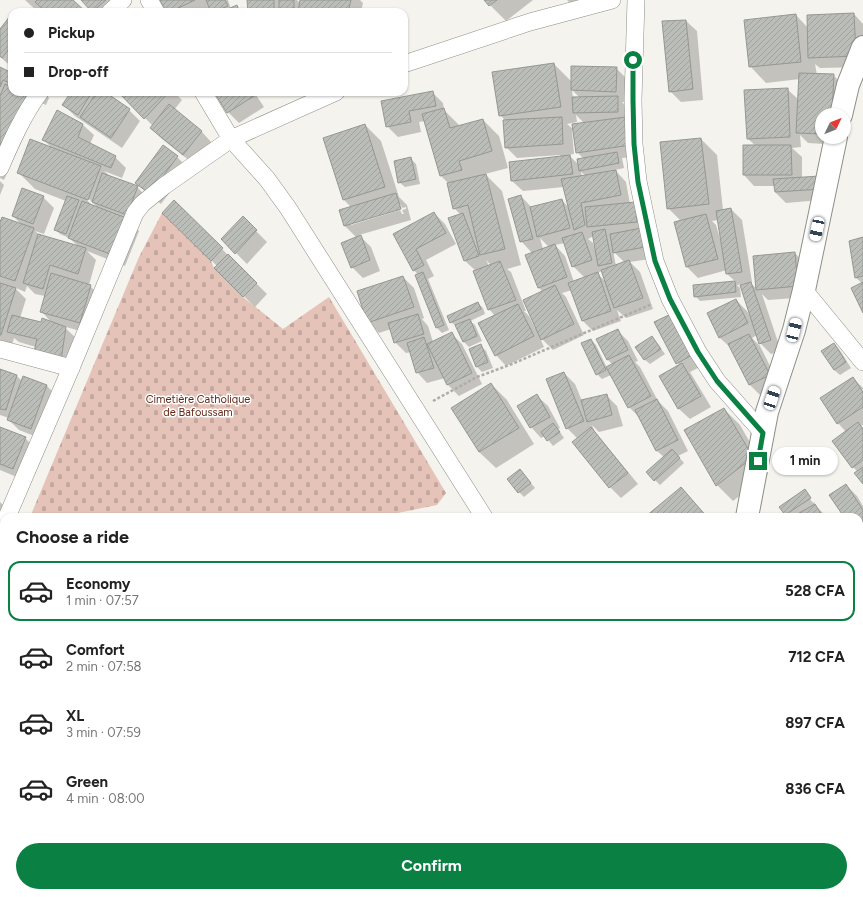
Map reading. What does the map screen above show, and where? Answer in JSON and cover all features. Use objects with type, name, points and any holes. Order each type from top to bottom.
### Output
[{"type":"street","points":[[114,8],[123,0]]},
{"type":"street","points":[[408,63],[530,22],[612,0]]},
{"type":"street","points":[[636,0],[633,100],[634,144],[638,182],[655,261],[670,297],[698,352],[717,381],[763,433]]},
{"type":"street","points":[[843,108],[848,85],[863,47]]},
{"type":"street","points":[[0,168],[12,140],[37,96]]},
{"type":"street","points":[[205,96],[231,139],[277,192],[481,513]]},
{"type":"street","points":[[9,513],[135,213],[142,204],[164,186],[231,139],[327,96]]},
{"type":"street","points":[[748,513],[767,412],[794,330],[804,290],[835,144]]},
{"type":"street","points":[[804,290],[863,362]]},
{"type":"street","points":[[0,349],[71,368]]},
{"type":"path","points":[[415,410],[477,377],[512,364],[670,297]]},
{"type":"green space","name":"Cimetière Catholique de Bafoussam","points":[[162,213],[211,261],[214,268],[243,297],[283,329],[329,297],[446,493],[437,505],[398,513],[32,513],[139,257]]},
{"type":"building","points":[[37,0],[73,0],[82,8],[42,8],[35,2]]},
{"type":"building","points":[[81,0],[106,0],[97,8],[88,8]]},
{"type":"building","points":[[160,0],[195,0],[178,8],[164,8]]},
{"type":"building","points":[[206,0],[225,0],[228,6],[223,8],[209,8]]},
{"type":"building","points":[[247,0],[274,0],[274,8],[248,8]]},
{"type":"building","points":[[279,0],[294,0],[294,8],[279,8]]},
{"type":"building","points":[[300,0],[351,0],[349,8],[299,8]]},
{"type":"building","points":[[484,0],[497,0],[489,6]]},
{"type":"building","points":[[237,5],[238,8],[230,8]]},
{"type":"building","points":[[854,13],[856,56],[808,58],[807,15]]},
{"type":"building","points":[[796,14],[801,62],[749,67],[744,20]]},
{"type":"building","points":[[8,19],[8,50],[2,58],[0,56],[0,29]]},
{"type":"building","points":[[686,20],[693,89],[669,92],[662,21]]},
{"type":"building","points":[[554,63],[561,107],[499,116],[492,72]]},
{"type":"building","points":[[571,66],[617,67],[616,92],[571,90]]},
{"type":"building","points":[[0,67],[8,71],[8,82],[3,80],[0,87]]},
{"type":"building","points":[[799,73],[834,74],[832,108],[815,108],[815,134],[796,133]]},
{"type":"building","points":[[5,84],[8,85],[8,96],[26,96],[0,156],[0,96]]},
{"type":"building","points":[[788,88],[790,137],[747,139],[744,90]]},
{"type":"building","points":[[433,91],[436,106],[409,111],[411,122],[386,127],[381,101]]},
{"type":"building","points":[[68,96],[90,96],[78,115],[62,105]]},
{"type":"building","points":[[94,96],[111,96],[130,109],[111,138],[80,117]]},
{"type":"building","points":[[122,96],[165,96],[144,119]]},
{"type":"building","points":[[216,96],[254,96],[227,113]]},
{"type":"building","points":[[618,96],[618,112],[573,113],[572,97]]},
{"type":"building","points":[[169,104],[202,131],[183,155],[150,128]]},
{"type":"building","points":[[444,108],[450,128],[483,119],[492,151],[459,161],[462,170],[440,176],[422,114]]},
{"type":"building","points":[[57,110],[83,124],[78,137],[116,156],[111,168],[42,140]]},
{"type":"building","points":[[562,117],[563,144],[505,148],[503,120]]},
{"type":"building","points":[[626,117],[631,145],[576,153],[572,124]]},
{"type":"building","points":[[365,124],[385,187],[343,200],[323,138]]},
{"type":"building","points":[[701,138],[709,204],[667,209],[660,142]]},
{"type":"building","points":[[30,139],[101,166],[88,200],[17,173]]},
{"type":"building","points":[[163,145],[178,156],[150,194],[135,183]]},
{"type":"building","points":[[743,145],[791,145],[792,175],[743,175]]},
{"type":"building","points":[[617,152],[619,163],[579,171],[577,159]]},
{"type":"building","points":[[570,155],[573,174],[511,181],[509,162]]},
{"type":"building","points":[[411,157],[416,179],[398,183],[394,161]]},
{"type":"building","points":[[616,170],[621,195],[581,203],[585,225],[574,230],[561,179]]},
{"type":"building","points":[[102,173],[138,186],[127,215],[92,202]]},
{"type":"building","points":[[486,174],[505,249],[480,255],[468,205],[453,209],[447,183]]},
{"type":"building","points":[[820,176],[822,189],[775,192],[773,179]]},
{"type":"building","points":[[22,188],[44,196],[33,224],[12,216]]},
{"type":"building","points":[[396,193],[401,209],[344,226],[339,210]]},
{"type":"building","points":[[521,195],[533,239],[520,242],[508,199]]},
{"type":"building","points":[[67,196],[79,200],[66,234],[54,230]]},
{"type":"building","points":[[562,199],[570,228],[537,237],[530,207]]},
{"type":"building","points":[[174,200],[223,248],[211,261],[162,213]]},
{"type":"building","points":[[82,201],[129,219],[115,256],[68,238]]},
{"type":"building","points":[[635,202],[637,222],[587,227],[585,207]]},
{"type":"building","points":[[731,208],[742,272],[726,274],[716,211]]},
{"type":"building","points":[[434,212],[446,233],[416,249],[424,265],[413,271],[393,234]]},
{"type":"building","points":[[463,213],[479,256],[464,261],[448,218]]},
{"type":"building","points":[[706,214],[718,259],[686,267],[674,222]]},
{"type":"building","points":[[243,216],[257,230],[235,254],[221,239]]},
{"type":"building","points":[[2,217],[34,228],[15,281],[0,276],[0,222]]},
{"type":"building","points":[[642,228],[645,247],[613,253],[610,234]]},
{"type":"building","points":[[605,229],[612,263],[598,266],[592,232]]},
{"type":"building","points":[[582,232],[592,260],[572,267],[562,238]]},
{"type":"building","points":[[38,234],[86,248],[78,274],[50,265],[43,289],[23,283]]},
{"type":"building","points":[[361,235],[370,260],[351,268],[341,243]]},
{"type":"building","points":[[863,237],[863,276],[855,278],[849,241]]},
{"type":"building","points":[[555,244],[567,277],[538,288],[525,255]]},
{"type":"building","points":[[795,252],[798,286],[756,290],[753,256]]},
{"type":"building","points":[[228,254],[257,283],[243,297],[214,268]]},
{"type":"building","points":[[629,260],[643,298],[614,308],[601,270]]},
{"type":"building","points":[[500,261],[516,300],[488,310],[473,271]]},
{"type":"building","points":[[423,272],[444,325],[436,328],[415,275]]},
{"type":"building","points":[[598,272],[611,311],[582,321],[568,283]]},
{"type":"building","points":[[51,273],[91,285],[80,323],[40,312]]},
{"type":"building","points":[[403,276],[414,307],[367,323],[357,291]]},
{"type":"building","points":[[735,281],[736,292],[694,297],[693,285]]},
{"type":"building","points":[[751,282],[771,340],[759,344],[740,285]]},
{"type":"building","points":[[863,282],[863,313],[851,288]]},
{"type":"building","points":[[0,283],[16,288],[1,335],[0,335]]},
{"type":"building","points":[[555,285],[574,324],[541,340],[523,300]]},
{"type":"building","points":[[736,299],[748,323],[719,338],[707,313]]},
{"type":"building","points":[[478,302],[481,309],[450,323],[447,316]]},
{"type":"building","points":[[518,304],[534,336],[495,356],[478,323]]},
{"type":"building","points":[[418,314],[424,334],[394,343],[388,323]]},
{"type":"building","points":[[671,314],[692,355],[676,364],[654,322]]},
{"type":"building","points":[[12,315],[41,322],[42,318],[66,327],[61,360],[33,356],[37,339],[7,332]]},
{"type":"building","points":[[470,319],[477,336],[463,342],[455,325]]},
{"type":"building","points":[[618,329],[628,350],[607,360],[596,339]]},
{"type":"building","points":[[452,332],[472,373],[447,385],[427,344]]},
{"type":"building","points":[[749,334],[770,375],[749,385],[728,344]]},
{"type":"building","points":[[652,336],[661,349],[644,360],[635,347]]},
{"type":"building","points":[[424,337],[434,368],[416,373],[407,343]]},
{"type":"building","points":[[591,339],[606,370],[596,375],[581,343]]},
{"type":"building","points":[[834,343],[846,362],[834,370],[821,351]]},
{"type":"building","points":[[481,344],[488,362],[476,367],[469,349]]},
{"type":"building","points":[[629,355],[651,396],[628,408],[606,367]]},
{"type":"building","points":[[682,363],[701,396],[678,409],[659,376]]},
{"type":"building","points":[[0,369],[17,375],[6,410],[0,409]]},
{"type":"building","points":[[564,372],[584,421],[566,429],[546,379]]},
{"type":"building","points":[[23,376],[47,385],[31,429],[7,420]]},
{"type":"building","points":[[853,377],[863,392],[863,407],[837,424],[820,398]]},
{"type":"building","points":[[491,383],[519,428],[479,452],[451,408]]},
{"type":"building","points":[[537,394],[550,417],[530,428],[517,406]]},
{"type":"building","points":[[607,394],[612,415],[587,422],[581,400]]},
{"type":"building","points":[[657,399],[678,440],[656,451],[635,410]]},
{"type":"building","points":[[724,408],[753,457],[716,486],[684,430]]},
{"type":"building","points":[[858,422],[863,429],[863,460],[852,468],[832,441]]},
{"type":"building","points":[[553,423],[560,432],[547,441],[541,432]]},
{"type":"building","points":[[0,427],[26,437],[13,469],[0,464]]},
{"type":"building","points":[[591,427],[628,473],[609,488],[572,442]]},
{"type":"building","points":[[672,449],[680,458],[654,481],[646,472]]},
{"type":"building","points":[[863,467],[863,484],[854,473]]},
{"type":"building","points":[[520,469],[531,483],[518,493],[507,479]]},
{"type":"building","points":[[846,484],[863,510],[863,513],[841,513],[829,495]]},
{"type":"building","points":[[681,487],[704,513],[650,513]]},
{"type":"building","points":[[805,489],[811,498],[788,513],[784,513],[779,507]]},
{"type":"building","points":[[815,504],[821,513],[799,513]]},
{"type":"route","points":[[633,60],[634,144],[638,182],[655,261],[670,299],[698,352],[717,381],[763,433],[758,461]]}]
